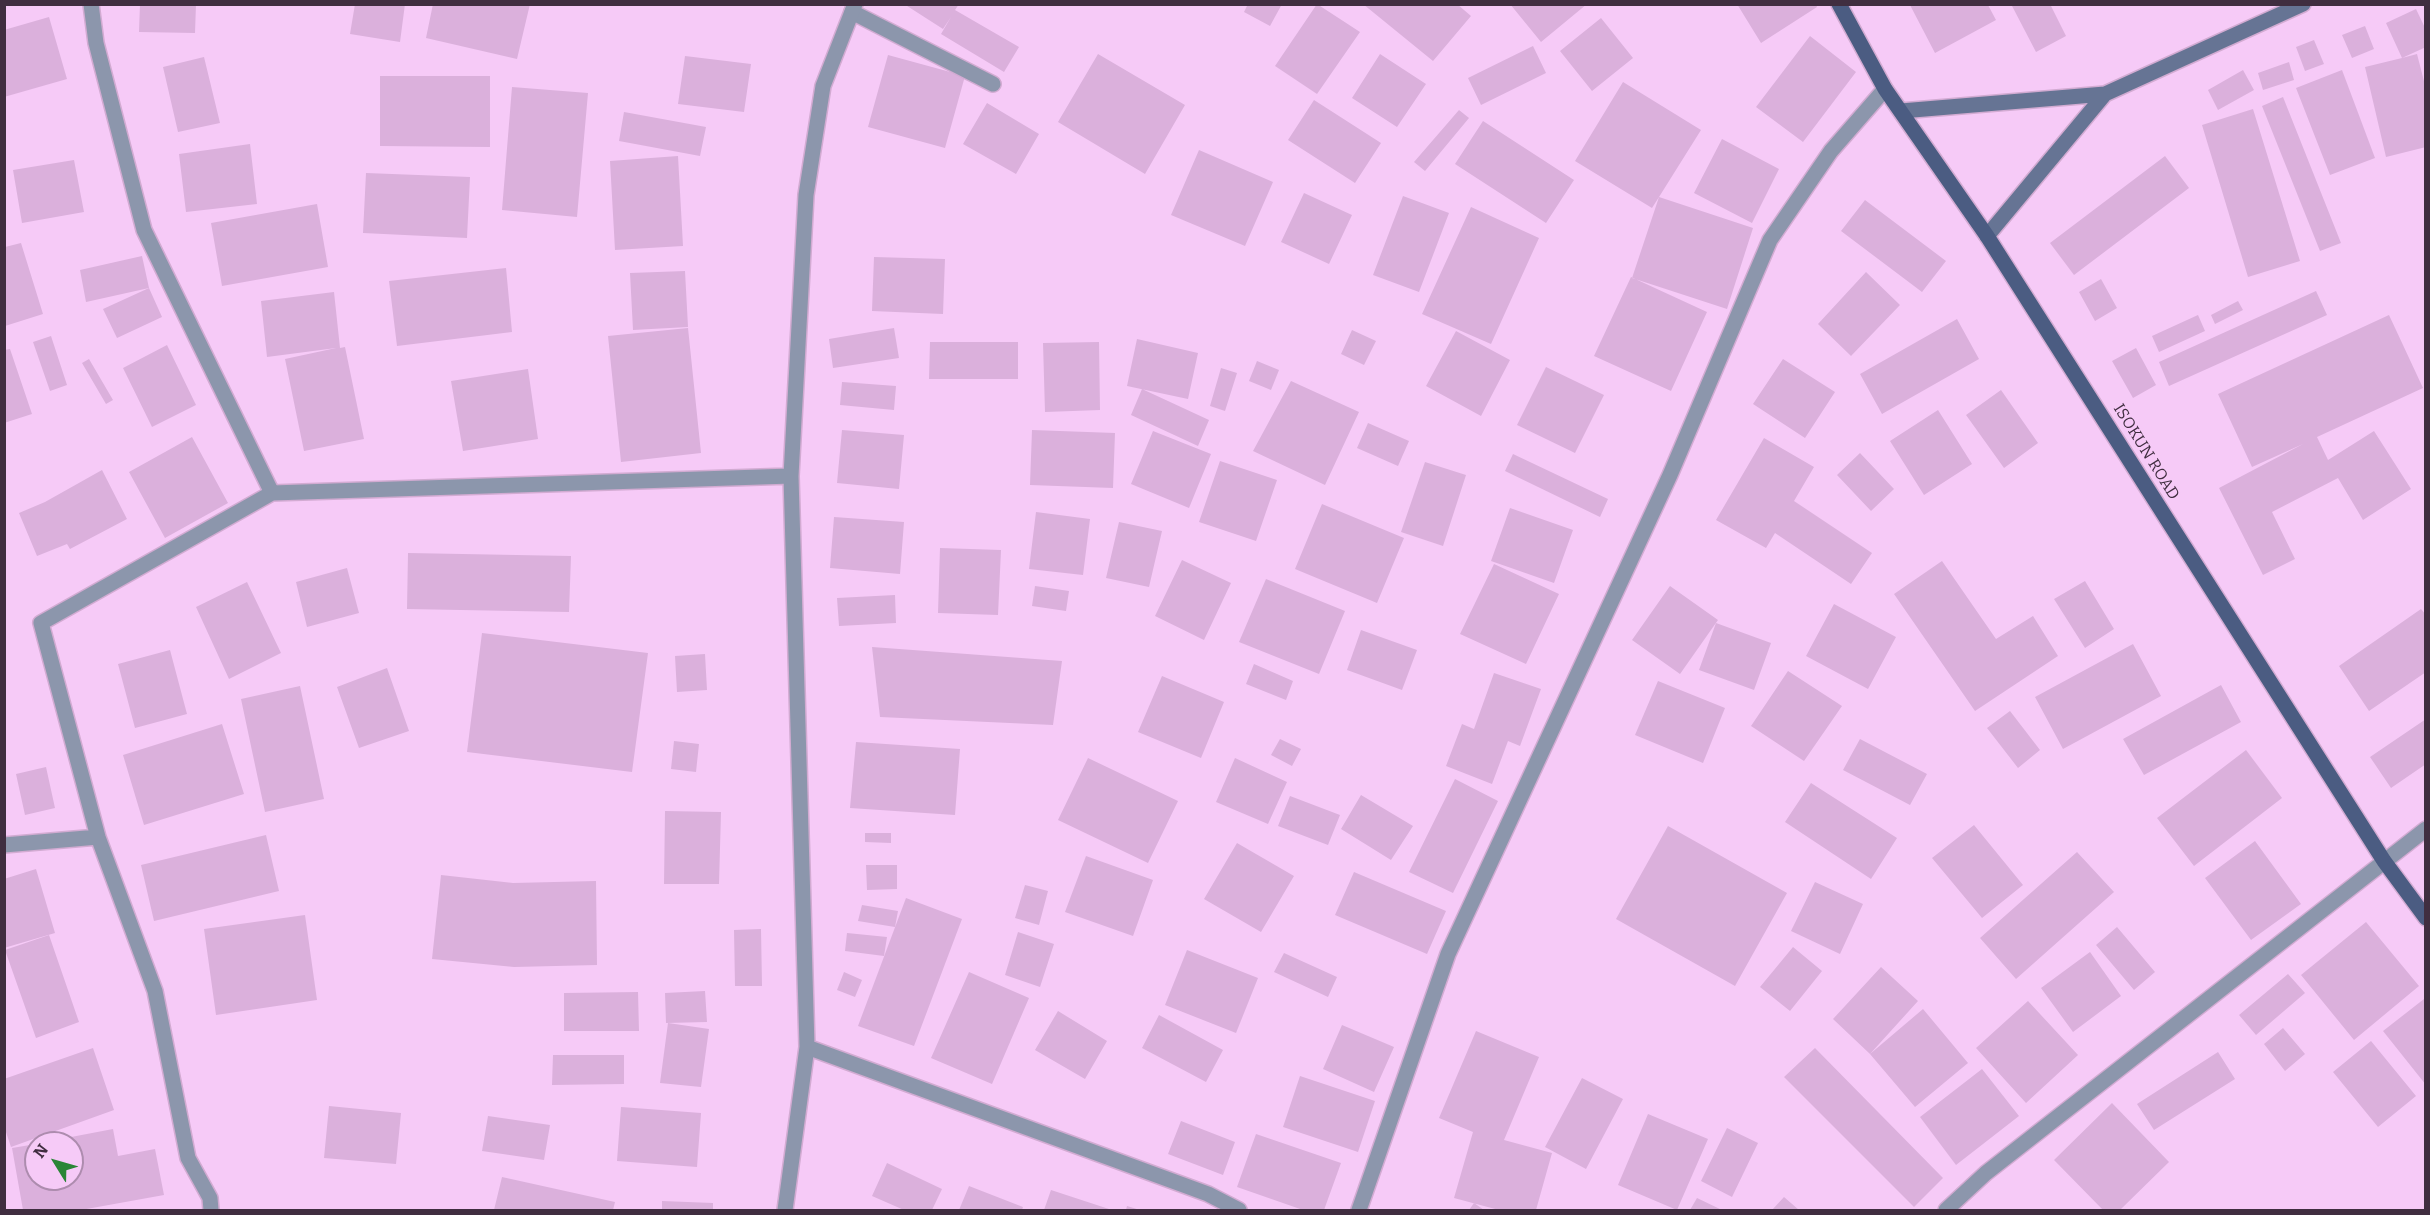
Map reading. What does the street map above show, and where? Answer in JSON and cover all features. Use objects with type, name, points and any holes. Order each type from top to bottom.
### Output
[{"type":"main road","name":"ISOKUN ROAD","points":[[1839,4],[1885,89],[1987,236],[2384,861],[2426,918]]},
{"type":"street","points":[[92,4],[96,43],[144,230],[272,493]]},
{"type":"street","points":[[1901,111],[2104,94],[2303,4]]},
{"type":"street","points":[[784,1210],[807,1047],[791,476],[806,195],[823,86],[854,8],[993,84]]},
{"type":"street","points":[[1359,1210],[1448,954],[1670,475],[1770,240],[1831,151],[1885,89]]},
{"type":"street","points":[[1987,236],[2104,94]]},
{"type":"street","points":[[212,1210],[210,1198],[188,1158],[155,991],[98,837],[41,623],[272,493],[791,476]]},
{"type":"street","points":[[1946,1210],[1986,1173],[2426,829]]},
{"type":"street","points":[[4,845],[98,837]]},
{"type":"street","points":[[807,1047],[1209,1194],[1239,1210]]},
{"type":"building","points":[[140,4],[196,4],[195,33],[139,32]]},
{"type":"building","points":[[355,4],[405,4],[400,42],[350,34]]},
{"type":"building","points":[[433,4],[530,4],[517,59],[426,38]]},
{"type":"building","points":[[904,4],[959,4],[955,10],[1019,47],[1004,72],[941,34],[951,17],[943,29]]},
{"type":"building","points":[[1248,4],[1282,4],[1270,26],[1244,12]]},
{"type":"building","points":[[1317,4],[1360,32],[1317,94],[1275,66]]},
{"type":"building","points":[[1363,4],[1457,4],[1471,16],[1433,61]]},
{"type":"building","points":[[1510,4],[1587,4],[1541,42]]},
{"type":"building","points":[[1737,4],[1816,4],[1817,7],[1761,43]]},
{"type":"building","points":[[2011,4],[2050,4],[2066,36],[2036,52]]},
{"type":"building","points":[[1910,5],[1988,5],[1996,20],[1935,53]]},
{"type":"building","points":[[2416,9],[2426,30],[2426,47],[2402,58],[2386,23]]},
{"type":"building","points":[[49,17],[67,79],[4,97],[4,30]]},
{"type":"building","points":[[1601,18],[1633,58],[1592,91],[1560,51]]},
{"type":"building","points":[[2365,26],[2374,49],[2352,58],[2342,35]]},
{"type":"building","points":[[1810,36],[1856,72],[1803,142],[1756,107]]},
{"type":"building","points":[[2314,40],[2324,64],[2305,71],[2296,47]]},
{"type":"building","points":[[1533,46],[1546,73],[1481,105],[1468,78]]},
{"type":"building","points":[[1098,54],[1185,105],[1145,174],[1058,122]]},
{"type":"building","points":[[1380,54],[1426,84],[1397,127],[1352,98]]},
{"type":"building","points":[[2417,54],[2426,89],[2426,147],[2386,157],[2365,67]]},
{"type":"building","points":[[888,55],[965,76],[945,148],[868,127]]},
{"type":"building","points":[[685,56],[751,64],[744,112],[678,104]]},
{"type":"building","points":[[204,57],[220,123],[178,132],[163,67]]},
{"type":"building","points":[[2289,62],[2294,80],[2263,90],[2258,73]]},
{"type":"building","points":[[2243,70],[2254,90],[2218,110],[2208,90]]},
{"type":"building","points":[[2342,70],[2375,158],[2330,175],[2296,88]]},
{"type":"building","points":[[380,76],[490,76],[490,147],[380,146]]},
{"type":"building","points":[[1623,82],[1701,130],[1652,208],[1575,161]]},
{"type":"building","points":[[512,87],[588,93],[577,217],[502,210]]},
{"type":"building","points":[[2283,97],[2341,243],[2320,251],[2262,106]]},
{"type":"building","points":[[1314,100],[1381,143],[1355,183],[1288,140]]},
{"type":"building","points":[[987,103],[1039,134],[1016,174],[963,144]]},
{"type":"building","points":[[2253,109],[2300,261],[2248,277],[2202,125]]},
{"type":"building","points":[[1459,110],[1469,118],[1425,171],[1414,162]]},
{"type":"building","points":[[624,112],[706,127],[700,156],[619,141]]},
{"type":"building","points":[[1483,121],[1574,180],[1546,223],[1455,164]]},
{"type":"building","points":[[1722,139],[1779,169],[1752,223],[1694,193]]},
{"type":"building","points":[[250,144],[257,204],[186,212],[179,154]]},
{"type":"building","points":[[1199,150],[1273,182],[1245,246],[1171,215]]},
{"type":"building","points":[[678,156],[683,246],[615,250],[610,161]]},
{"type":"building","points":[[2165,156],[2189,188],[2074,275],[2050,243]]},
{"type":"building","points":[[74,160],[84,212],[22,223],[13,170]]},
{"type":"building","points":[[366,173],[470,177],[467,238],[363,233]]},
{"type":"building","points":[[1304,193],[1352,215],[1329,264],[1281,242]]},
{"type":"building","points":[[1403,196],[1449,213],[1419,292],[1373,275]]},
{"type":"building","points":[[1659,197],[1753,228],[1727,309],[1632,278]]},
{"type":"building","points":[[1865,200],[1946,261],[1922,292],[1841,231]]},
{"type":"building","points":[[317,204],[328,267],[222,286],[211,223]]},
{"type":"building","points":[[1471,207],[1539,238],[1491,344],[1422,314]]},
{"type":"building","points":[[21,243],[43,314],[5,326],[5,247]]},
{"type":"building","points":[[142,256],[149,288],[86,302],[80,270]]},
{"type":"building","points":[[874,257],[945,259],[943,314],[872,311]]},
{"type":"building","points":[[506,268],[512,332],[397,346],[389,281]]},
{"type":"building","points":[[685,271],[688,327],[633,330],[630,273]]},
{"type":"building","points":[[1866,272],[1900,305],[1851,356],[1818,324]]},
{"type":"building","points":[[1631,277],[1707,312],[1671,391],[1594,356]]},
{"type":"building","points":[[2101,279],[2117,308],[2095,321],[2079,292]]},
{"type":"building","points":[[149,288],[162,317],[117,338],[103,309]]},
{"type":"building","points":[[2316,291],[2327,315],[2169,386],[2159,362]]},
{"type":"building","points":[[334,292],[340,348],[345,347],[364,439],[304,451],[285,359],[336,348],[267,357],[261,301]]},
{"type":"building","points":[[2238,301],[2243,310],[2215,324],[2211,315]]},
{"type":"building","points":[[2198,315],[2205,331],[2159,352],[2152,336]]},
{"type":"building","points":[[2389,315],[2423,388],[2317,437],[2328,460],[2374,431],[2411,489],[2363,520],[2338,478],[2272,512],[2295,559],[2263,575],[2219,488],[2303,444],[2252,467],[2218,394]]},
{"type":"building","points":[[1957,319],[1979,359],[1882,414],[1860,374]]},
{"type":"building","points":[[688,328],[701,453],[621,462],[608,336]]},
{"type":"building","points":[[894,328],[899,358],[833,368],[829,339]]},
{"type":"building","points":[[1352,330],[1376,341],[1364,365],[1341,354]]},
{"type":"building","points":[[1456,331],[1510,360],[1481,416],[1426,386]]},
{"type":"building","points":[[51,336],[67,385],[50,391],[33,342]]},
{"type":"building","points":[[1137,339],[1198,353],[1188,399],[1127,386]]},
{"type":"building","points":[[930,342],[1018,342],[1018,379],[929,379]]},
{"type":"building","points":[[1099,342],[1100,410],[1045,412],[1043,343]]},
{"type":"building","points":[[167,345],[196,405],[152,427],[123,368]]},
{"type":"building","points":[[2136,348],[2156,385],[2133,398],[2112,361]]},
{"type":"building","points":[[10,349],[32,414],[4,423],[4,350]]},
{"type":"building","points":[[89,359],[113,400],[106,404],[82,363]]},
{"type":"building","points":[[1783,359],[1835,392],[1805,438],[1753,404]]},
{"type":"building","points":[[1257,361],[1279,370],[1271,390],[1249,381]]},
{"type":"building","points":[[1546,367],[1604,395],[1575,453],[1517,425]]},
{"type":"building","points":[[1221,368],[1237,373],[1225,411],[1210,406]]},
{"type":"building","points":[[528,369],[538,439],[463,451],[451,381]]},
{"type":"building","points":[[1291,381],[1359,412],[1325,485],[1253,451]]},
{"type":"building","points":[[842,382],[896,386],[894,410],[840,405]]},
{"type":"building","points":[[1142,389],[1209,420],[1198,446],[1131,415]]},
{"type":"building","points":[[2001,390],[2038,443],[2004,468],[1966,415]]},
{"type":"building","points":[[1938,410],[1972,464],[1924,495],[1890,441]]},
{"type":"building","points":[[1368,423],[1409,441],[1398,466],[1357,448]]},
{"type":"building","points":[[842,430],[904,435],[899,489],[837,483]]},
{"type":"building","points":[[1032,430],[1115,433],[1113,488],[1030,485]]},
{"type":"building","points":[[1153,431],[1211,454],[1189,508],[1131,484]]},
{"type":"building","points":[[192,437],[228,503],[165,538],[129,472]]},
{"type":"building","points":[[1764,438],[1814,467],[1794,501],[1872,553],[1851,584],[1775,533],[1766,548],[1716,520]]},
{"type":"building","points":[[1860,453],[1894,489],[1871,511],[1837,475]]},
{"type":"building","points":[[1513,454],[1608,499],[1600,517],[1505,471]]},
{"type":"building","points":[[1220,461],[1277,480],[1256,541],[1199,522]]},
{"type":"building","points":[[1425,462],[1466,475],[1443,546],[1401,532]]},
{"type":"building","points":[[102,470],[127,519],[70,549],[67,544],[37,556],[19,513],[45,502]]},
{"type":"building","points":[[1322,504],[1404,538],[1377,603],[1295,569]]},
{"type":"building","points":[[1510,508],[1573,530],[1554,583],[1491,561]]},
{"type":"building","points":[[1036,512],[1090,519],[1083,575],[1029,569]]},
{"type":"building","points":[[834,517],[904,522],[900,574],[830,568]]},
{"type":"building","points":[[1119,522],[1162,531],[1149,587],[1106,578]]},
{"type":"building","points":[[940,548],[1001,550],[998,615],[938,613]]},
{"type":"building","points":[[408,553],[571,556],[569,612],[407,609]]},
{"type":"building","points":[[1182,560],[1231,583],[1204,640],[1155,616]]},
{"type":"building","points":[[1942,561],[1996,639],[2033,616],[2058,656],[1975,711],[1894,594]]},
{"type":"building","points":[[1494,564],[1559,594],[1526,664],[1460,634]]},
{"type":"building","points":[[347,568],[359,613],[307,627],[296,582]]},
{"type":"building","points":[[1266,579],[1345,611],[1319,674],[1239,642]]},
{"type":"building","points":[[2085,581],[2114,629],[2085,648],[2054,599]]},
{"type":"building","points":[[247,582],[281,653],[229,679],[196,607]]},
{"type":"building","points":[[1035,586],[1069,591],[1066,611],[1032,606]]},
{"type":"building","points":[[1670,586],[1718,620],[1680,674],[1632,640]]},
{"type":"building","points":[[895,595],[896,623],[839,626],[837,598]]},
{"type":"building","points":[[1834,604],[1896,637],[1868,689],[1806,656]]},
{"type":"building","points":[[2421,609],[2426,615],[2426,672],[2369,711],[2339,666]]},
{"type":"building","points":[[1716,623],[1771,643],[1754,690],[1699,670]]},
{"type":"building","points":[[1361,630],[1417,650],[1402,690],[1347,670]]},
{"type":"building","points":[[482,633],[648,653],[632,772],[467,752]]},
{"type":"building","points":[[2133,644],[2161,696],[2063,749],[2035,697]]},
{"type":"building","points":[[872,647],[1062,661],[1053,725],[880,717]]},
{"type":"building","points":[[170,650],[187,714],[135,728],[118,664]]},
{"type":"building","points":[[705,654],[707,690],[677,692],[675,656]]},
{"type":"building","points":[[1254,664],[1293,681],[1286,700],[1246,684]]},
{"type":"building","points":[[387,668],[409,731],[359,748],[337,687]]},
{"type":"building","points":[[1788,671],[1842,706],[1804,761],[1751,726]]},
{"type":"building","points":[[1494,673],[1541,689],[1520,746],[1508,741],[1492,784],[1446,766],[1462,724],[1474,729]]},
{"type":"building","points":[[1162,676],[1224,702],[1201,758],[1138,732]]},
{"type":"building","points":[[1658,681],[1725,708],[1703,763],[1635,735]]},
{"type":"building","points":[[2221,685],[2241,722],[2144,775],[2123,739]]},
{"type":"building","points":[[300,686],[324,799],[265,812],[241,699]]},
{"type":"building","points":[[2010,711],[2040,750],[2018,768],[1987,728]]},
{"type":"building","points":[[2426,719],[2426,764],[2391,788],[2370,757]]},
{"type":"building","points":[[222,724],[244,794],[144,825],[123,755]]},
{"type":"building","points":[[1280,739],[1301,749],[1292,766],[1271,755]]},
{"type":"building","points":[[1860,739],[1927,774],[1910,805],[1843,770]]},
{"type":"building","points":[[674,741],[699,744],[696,772],[671,769]]},
{"type":"building","points":[[856,742],[960,749],[955,815],[850,808]]},
{"type":"building","points":[[2246,750],[2282,798],[2194,866],[2157,818]]},
{"type":"building","points":[[1088,758],[1178,801],[1148,863],[1058,820]]},
{"type":"building","points":[[1235,758],[1287,782],[1268,824],[1216,802]]},
{"type":"building","points":[[46,767],[55,808],[25,815],[16,774]]},
{"type":"building","points":[[1455,779],[1498,801],[1453,893],[1409,872]]},
{"type":"building","points":[[1811,783],[1897,838],[1871,879],[1785,822]]},
{"type":"building","points":[[1361,795],[1413,826],[1391,860],[1341,829]]},
{"type":"building","points":[[1290,796],[1340,815],[1328,845],[1278,826]]},
{"type":"building","points":[[665,811],[721,812],[719,884],[664,884]]},
{"type":"building","points":[[1974,825],[2023,885],[1982,918],[1932,858]]},
{"type":"building","points":[[1668,826],[1787,893],[1735,986],[1616,919]]},
{"type":"building","points":[[865,833],[891,833],[891,843],[865,842]]},
{"type":"building","points":[[266,835],[279,891],[154,921],[141,865]]},
{"type":"building","points":[[2255,841],[2301,904],[2251,940],[2205,878]]},
{"type":"building","points":[[1237,843],[1294,876],[1261,932],[1204,899]]},
{"type":"building","points":[[2077,852],[2114,892],[2016,979],[1980,938]]},
{"type":"building","points":[[1086,856],[1153,880],[1133,936],[1065,912]]},
{"type":"building","points":[[866,865],[897,865],[897,889],[867,890]]},
{"type":"building","points":[[36,869],[55,933],[4,948],[4,879]]},
{"type":"building","points":[[1354,872],[1446,911],[1427,954],[1335,915]]},
{"type":"building","points":[[441,875],[513,883],[596,881],[597,965],[514,967],[432,959]]},
{"type":"building","points":[[1815,882],[1863,904],[1840,954],[1791,931]]},
{"type":"building","points":[[1025,885],[1048,891],[1039,925],[1015,918]]},
{"type":"building","points":[[906,898],[962,919],[914,1046],[858,1026]]},
{"type":"building","points":[[862,905],[898,911],[895,927],[858,921]]},
{"type":"building","points":[[305,915],[317,1000],[216,1015],[204,929]]},
{"type":"building","points":[[2366,922],[2419,986],[2354,1040],[2301,975]]},
{"type":"building","points":[[2117,927],[2155,972],[2134,990],[2096,945]]},
{"type":"building","points":[[761,929],[762,986],[735,986],[734,930]]},
{"type":"building","points":[[1018,932],[1054,944],[1040,987],[1005,975]]},
{"type":"building","points":[[847,933],[887,937],[884,956],[845,951]]},
{"type":"building","points":[[49,935],[79,1022],[36,1038],[5,950]]},
{"type":"building","points":[[1793,947],[1822,971],[1790,1011],[1760,987]]},
{"type":"building","points":[[1187,950],[1258,978],[1236,1033],[1165,1005]]},
{"type":"building","points":[[2090,952],[2121,996],[2073,1032],[2041,988]]},
{"type":"building","points":[[1284,953],[1337,977],[1328,997],[1274,972]]},
{"type":"building","points":[[1881,967],[1918,1001],[1870,1054],[1833,1019]]},
{"type":"building","points":[[844,972],[862,980],[855,997],[837,990]]},
{"type":"building","points":[[969,972],[1029,998],[992,1084],[931,1058]]},
{"type":"building","points":[[2288,974],[2305,993],[2256,1035],[2239,1015]]},
{"type":"building","points":[[705,991],[707,1022],[666,1023],[665,993]]},
{"type":"building","points":[[638,992],[639,1031],[564,1031],[564,993]]},
{"type":"building","points":[[2424,999],[2426,1001],[2426,1085],[2383,1031]]},
{"type":"building","points":[[2028,1001],[2078,1055],[2026,1103],[1976,1048]]},
{"type":"building","points":[[1923,1009],[1968,1063],[1915,1107],[1870,1054]]},
{"type":"building","points":[[1058,1011],[1107,1041],[1085,1079],[1035,1050]]},
{"type":"building","points":[[1159,1015],[1223,1050],[1206,1082],[1142,1048]]},
{"type":"building","points":[[668,1023],[709,1029],[701,1087],[660,1083]]},
{"type":"building","points":[[1342,1025],[1394,1047],[1374,1092],[1323,1069]]},
{"type":"building","points":[[2283,1028],[2305,1054],[2285,1071],[2264,1044]]},
{"type":"building","points":[[1476,1031],[1539,1057],[1504,1140],[1552,1153],[1536,1210],[1499,1210],[1454,1198],[1473,1132],[1439,1118]]},
{"type":"building","points":[[2371,1041],[2416,1096],[2378,1127],[2333,1072]]},
{"type":"building","points":[[93,1048],[114,1110],[56,1131],[24,1131],[24,1142],[11,1147],[4,1126],[4,1079]]},
{"type":"building","points":[[1815,1048],[1943,1178],[1914,1207],[1784,1077]]},
{"type":"building","points":[[2218,1052],[2235,1079],[2154,1130],[2137,1104]]},
{"type":"building","points":[[553,1055],[624,1055],[624,1084],[552,1085]]},
{"type":"building","points":[[1982,1069],[2019,1116],[1956,1165],[1920,1117]]},
{"type":"building","points":[[1300,1076],[1375,1101],[1358,1152],[1283,1127]]},
{"type":"building","points":[[1582,1078],[1623,1099],[1586,1169],[1545,1147]]},
{"type":"building","points":[[2112,1103],[2169,1162],[2120,1210],[2103,1210],[2054,1160]]},
{"type":"building","points":[[329,1106],[401,1113],[396,1164],[324,1158]]},
{"type":"building","points":[[621,1107],[701,1113],[697,1167],[617,1161]]},
{"type":"building","points":[[1648,1114],[1708,1139],[1677,1210],[1618,1185]]},
{"type":"building","points":[[488,1116],[550,1125],[544,1160],[482,1151]]},
{"type":"building","points":[[1181,1121],[1235,1142],[1223,1175],[1168,1154]]},
{"type":"building","points":[[1727,1128],[1758,1143],[1732,1197],[1701,1181]]},
{"type":"building","points":[[113,1129],[118,1156],[155,1149],[164,1195],[81,1210],[23,1210],[12,1148],[24,1146],[24,1191],[84,1191],[84,1135]]},
{"type":"building","points":[[1256,1134],[1341,1163],[1324,1210],[1303,1210],[1237,1187]]},
{"type":"building","points":[[887,1163],[942,1189],[932,1210],[904,1210],[872,1196]]},
{"type":"building","points":[[502,1177],[615,1202],[613,1210],[494,1210]]},
{"type":"building","points":[[969,1186],[1023,1207],[1022,1210],[959,1210]]},
{"type":"building","points":[[1051,1190],[1112,1210],[1044,1210]]},
{"type":"building","points":[[1784,1197],[1799,1210],[1772,1210]]},
{"type":"building","points":[[1697,1198],[1722,1210],[1690,1210]]},
{"type":"building","points":[[662,1201],[713,1203],[713,1210],[662,1210]]},
{"type":"building","points":[[1474,1203],[1484,1210],[1469,1210]]},
{"type":"building","points":[[1127,1206],[1140,1210],[1126,1210]]}]
